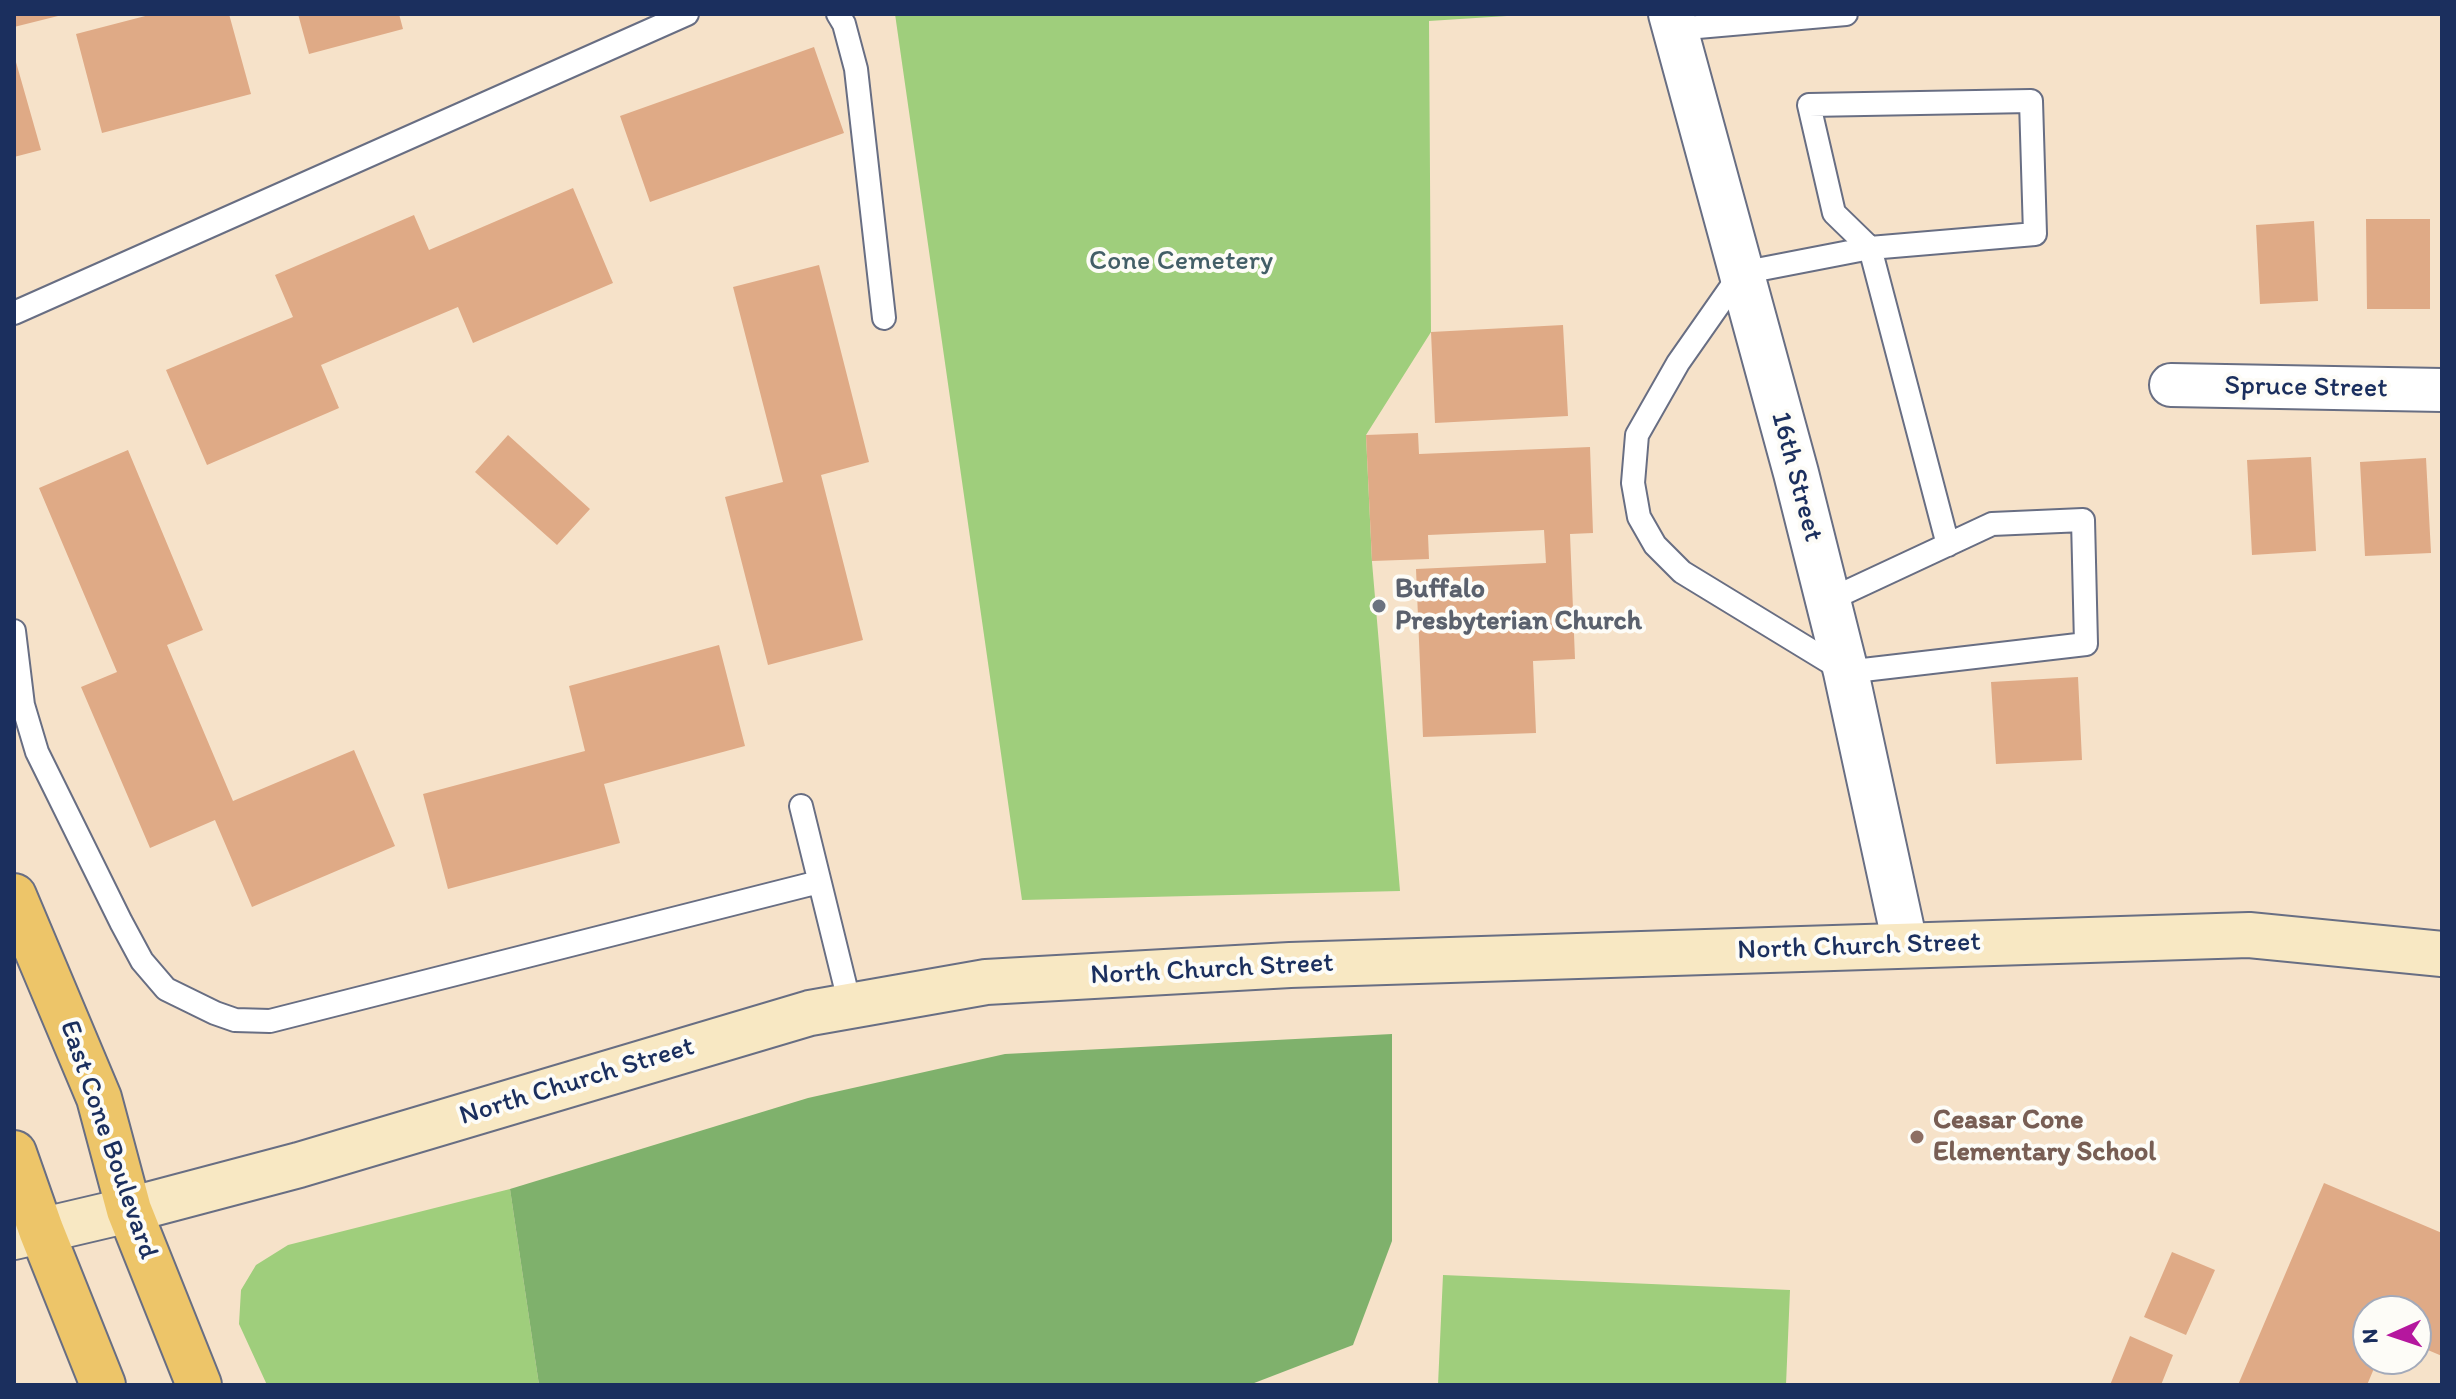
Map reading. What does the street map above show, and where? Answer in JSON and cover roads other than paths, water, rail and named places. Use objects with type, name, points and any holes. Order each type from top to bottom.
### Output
[{"type":"main road","name":"East Cone Boulevard","points":[[14,896],[99,1098],[129,1210],[199,1385]]},
{"type":"main road","name":"North Church Street","points":[[27,1233],[129,1210],[299,1165],[810,1013],[986,982],[1290,965],[2249,935],[2442,954]]},
{"type":"main road","points":[[14,1153],[27,1233],[103,1385]]},
{"type":"street","name":"16th Street","points":[[1673,22],[1796,473],[1846,672],[1905,944]]},
{"type":"street","name":"Spruce Street","points":[[2171,385],[2442,390]]},
{"type":"lane","points":[[14,313],[687,14]]},
{"type":"lane","points":[[838,14],[844,24],[856,69],[884,318]]},
{"type":"lane","points":[[1673,22],[1846,14]]},
{"type":"lane","points":[[1827,601],[1948,545],[1992,524],[2083,520],[2086,644],[1846,672],[1682,572],[1655,545],[1639,517],[1633,483],[1637,435],[1678,363],[1741,273],[1870,248],[2035,234],[2031,101],[1809,105],[1834,213],[1870,248],[1948,545]]},
{"type":"lane","points":[[14,631],[23,705],[37,752],[142,961],[166,989],[235,1020],[270,1021],[819,882]]},
{"type":"lane","points":[[801,806],[850,1005]]},
{"type":"place","name":"Buffalo Presbyterian Church","points":[[1379,606]]},
{"type":"place","name":"Ceasar Cone Elementary School","points":[[1917,1137]]},
{"type":"park label","name":"Cone Cemetery","points":[[1181,262]]}]
